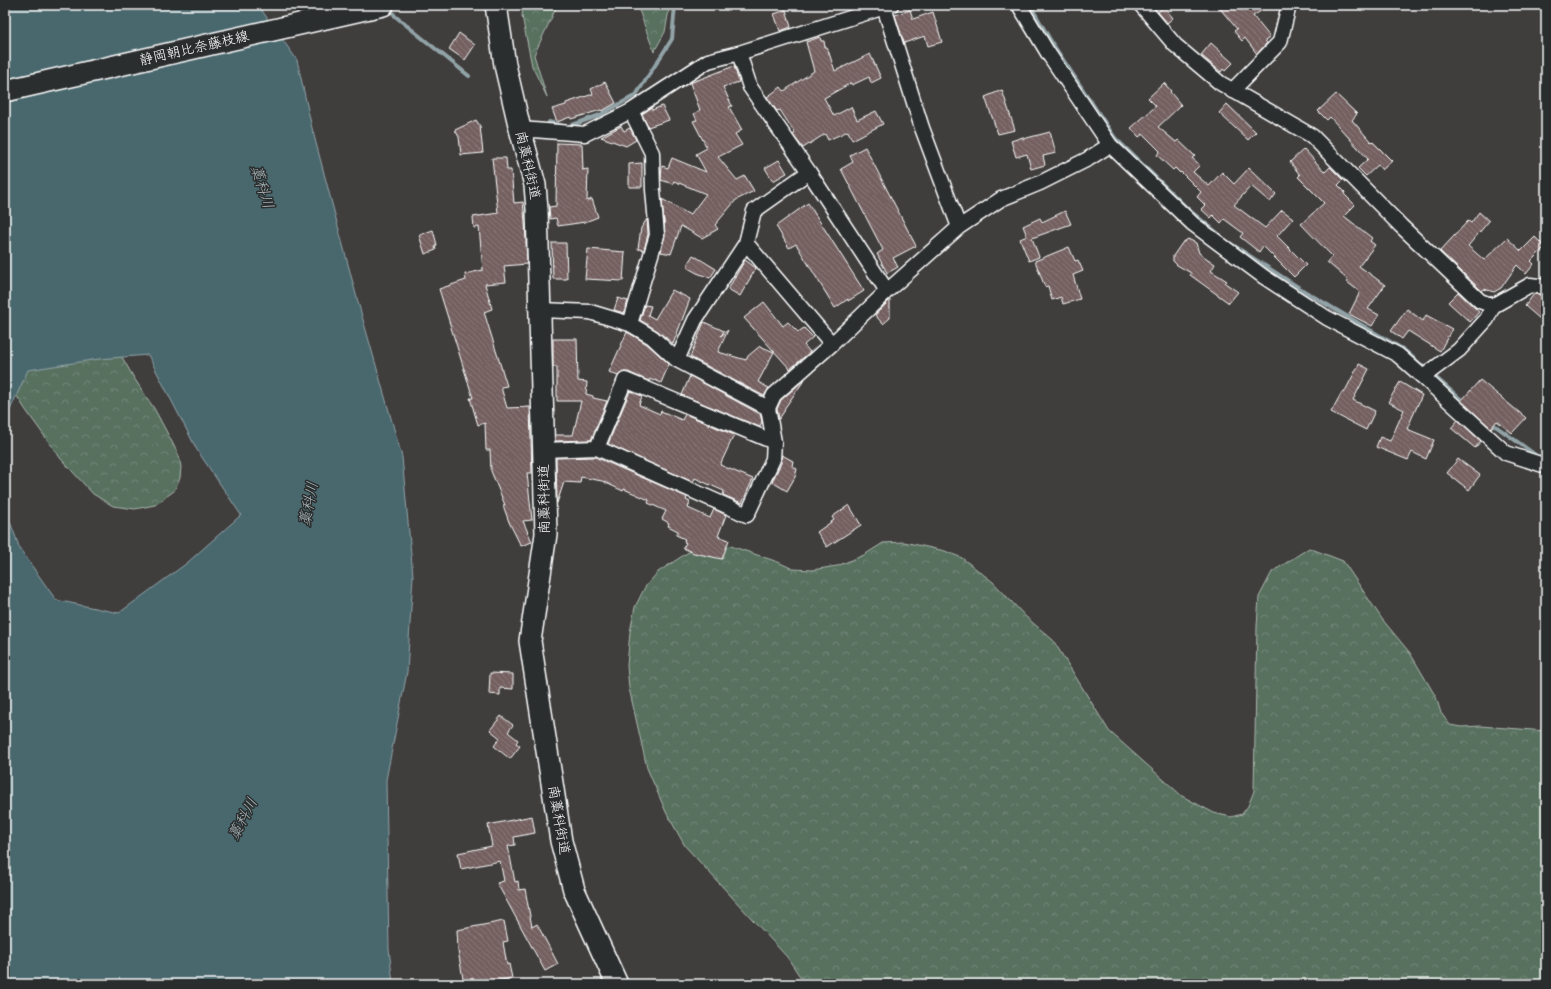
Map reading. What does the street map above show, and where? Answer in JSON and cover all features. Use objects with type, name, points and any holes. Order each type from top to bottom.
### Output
[{"type":"main road","name":"静岡朝比奈藤枝線","points":[[5,91],[383,5]]},
{"type":"main road","name":"南藁科街道","points":[[496,5],[505,65],[535,185],[541,310],[546,534],[530,641],[561,841],[574,890],[617,984]]},
{"type":"street","points":[[1019,5],[1048,53],[1110,145],[1193,224],[1264,277],[1327,318],[1398,355],[1506,453],[1546,466]]},
{"type":"street","points":[[1142,5],[1175,45],[1220,83],[1312,136],[1401,226],[1480,302],[1493,306]]},
{"type":"street","points":[[1232,91],[1280,42],[1289,5]]},
{"type":"street","points":[[520,129],[585,134],[630,111],[708,61],[739,53],[888,6],[922,128],[959,227]]},
{"type":"street","points":[[739,53],[750,87],[809,172],[887,291]]},
{"type":"street","points":[[630,111],[652,153],[653,190],[657,235],[630,324]]},
{"type":"street","points":[[544,450],[597,448],[747,515],[773,459],[774,442],[768,408],[774,395],[832,344],[887,291],[959,227],[1001,199],[1040,183],[1088,159],[1110,145]]},
{"type":"street","points":[[677,360],[696,320],[746,243],[754,212],[809,172]]},
{"type":"street","points":[[746,243],[832,344]]},
{"type":"street","points":[[1423,377],[1459,350],[1487,319],[1493,306],[1530,285],[1546,287]]},
{"type":"street","points":[[541,310],[590,312],[630,324],[652,337],[677,360],[768,408]]},
{"type":"street","points":[[597,448],[624,380],[774,442]]},
{"type":"green space","points":[[523,5],[559,5],[557,6],[534,55],[547,97],[532,66],[522,16]]},
{"type":"green space","points":[[634,5],[670,5],[665,32],[654,52],[639,10]]},
{"type":"green space","points":[[15,333],[119,352],[155,410],[179,456],[181,467],[180,478],[174,491],[155,505],[135,509],[113,506],[93,494],[61,459],[25,409],[12,388]]},
{"type":"green space","points":[[904,542],[945,551],[962,558],[993,582],[1026,617],[1053,640],[1109,731],[1182,796],[1214,813],[1231,817],[1242,814],[1248,806],[1254,791],[1257,626],[1259,597],[1272,572],[1309,548],[1343,561],[1382,619],[1410,653],[1436,697],[1441,713],[1450,725],[1461,727],[1480,726],[1546,731],[1546,984],[805,984],[787,957],[685,846],[666,812],[647,768],[629,688],[627,666],[630,632],[635,607],[645,587],[658,572],[687,553],[705,545],[725,544],[778,562],[793,569],[812,570],[837,566],[864,555],[883,543]]},
{"type":"water","name":"藁科川","points":[[5,5],[258,5],[297,60],[312,128],[358,302],[402,457],[413,576],[407,672],[386,780],[389,949],[393,984],[5,984],[5,508],[20,549],[56,600],[119,613],[187,563],[241,515],[197,450],[148,355],[99,359],[28,370],[5,421]]},
{"type":"building","points":[[1217,5],[1270,5],[1253,16],[1270,37],[1265,41],[1267,43],[1257,54],[1245,38],[1242,41],[1234,31],[1237,29]]},
{"type":"building","points":[[1164,7],[1173,18],[1167,23],[1158,12]]},
{"type":"building","points":[[786,10],[791,27],[780,31],[774,14]]},
{"type":"building","points":[[910,10],[913,19],[933,12],[942,42],[928,46],[925,36],[904,43],[895,15]]},
{"type":"building","points":[[459,33],[475,45],[465,60],[449,49]]},
{"type":"building","points":[[820,37],[821,41],[824,41],[825,47],[827,47],[835,71],[870,54],[881,78],[871,83],[869,77],[852,85],[851,83],[824,98],[834,116],[851,107],[857,120],[876,111],[883,124],[852,140],[848,131],[828,140],[825,134],[803,148],[793,135],[795,133],[780,110],[777,111],[767,97],[781,87],[784,91],[814,71],[806,42]]},
{"type":"building","points":[[1211,43],[1233,63],[1225,71],[1223,69],[1221,72],[1201,55]]},
{"type":"building","points":[[734,66],[739,82],[723,87],[732,106],[729,107],[742,130],[735,134],[742,145],[718,157],[737,180],[745,176],[754,191],[736,200],[715,225],[718,229],[702,238],[681,226],[671,254],[661,252],[665,234],[662,199],[690,215],[706,194],[674,181],[673,184],[661,180],[662,166],[668,168],[672,158],[706,172],[696,154],[707,148],[693,121],[697,120],[694,114],[700,110],[690,83]]},
{"type":"building","points":[[605,82],[616,103],[602,111],[601,110],[571,119],[570,117],[557,122],[552,109],[593,94],[591,89]]},
{"type":"building","points":[[1164,83],[1181,105],[1158,127],[1176,142],[1178,140],[1195,156],[1192,158],[1200,165],[1193,172],[1209,186],[1222,172],[1234,184],[1249,168],[1276,194],[1270,202],[1251,186],[1234,205],[1265,228],[1282,210],[1293,218],[1277,236],[1306,265],[1294,277],[1263,246],[1259,252],[1240,237],[1243,233],[1224,219],[1221,223],[1213,215],[1211,218],[1201,209],[1205,205],[1197,197],[1201,192],[1181,172],[1180,173],[1175,168],[1173,170],[1157,155],[1160,151],[1143,134],[1139,137],[1131,128],[1156,106],[1148,98]]},
{"type":"building","points":[[1002,90],[1015,130],[998,134],[985,97]]},
{"type":"building","points":[[1336,94],[1357,114],[1352,120],[1371,142],[1372,141],[1392,161],[1382,170],[1378,165],[1366,176],[1358,168],[1368,159],[1330,117],[1327,120],[1318,111]]},
{"type":"building","points":[[1227,104],[1256,132],[1248,140],[1219,113]]},
{"type":"building","points":[[662,106],[669,120],[648,127],[642,114],[651,108],[652,110]]},
{"type":"building","points":[[476,120],[480,126],[483,153],[461,155],[459,137],[455,130]]},
{"type":"building","points":[[621,126],[624,131],[630,128],[636,140],[626,146],[601,137]]},
{"type":"building","points":[[1050,132],[1056,153],[1043,156],[1045,165],[1031,169],[1027,154],[1016,157],[1011,141]]},
{"type":"building","points":[[557,143],[582,144],[582,170],[588,169],[587,201],[592,199],[598,217],[585,222],[558,226],[556,218],[550,219],[549,207],[556,206]]},
{"type":"building","points":[[865,147],[916,246],[893,258],[898,267],[887,273],[877,254],[883,250],[841,169],[853,162],[850,155]]},
{"type":"building","points":[[1304,149],[1325,172],[1330,167],[1343,180],[1338,185],[1345,192],[1344,194],[1355,205],[1344,216],[1372,238],[1370,241],[1375,245],[1359,266],[1385,285],[1368,309],[1379,315],[1372,326],[1349,314],[1360,292],[1347,282],[1348,280],[1327,262],[1332,256],[1301,224],[1324,203],[1298,177],[1300,175],[1290,162]]},
{"type":"building","points":[[492,158],[506,158],[507,170],[511,170],[514,203],[523,202],[525,221],[527,264],[504,266],[506,282],[485,284],[492,309],[484,312],[507,386],[501,387],[507,408],[530,407],[532,473],[527,473],[532,520],[523,521],[532,542],[521,546],[509,522],[503,505],[505,505],[491,471],[490,450],[486,450],[485,423],[478,425],[470,398],[473,398],[439,289],[466,280],[465,274],[483,270],[479,227],[474,228],[473,217],[498,213]]},
{"type":"building","points":[[779,160],[787,173],[773,181],[765,168]]},
{"type":"building","points":[[642,163],[642,187],[629,187],[629,164]]},
{"type":"building","points":[[808,203],[864,291],[835,308],[796,244],[789,248],[776,226]]},
{"type":"building","points":[[1065,211],[1071,224],[1032,238],[1039,257],[1029,261],[1020,239],[1027,236],[1023,226],[1040,218],[1042,222]]},
{"type":"building","points":[[1479,212],[1489,221],[1468,246],[1484,260],[1507,238],[1521,251],[1535,237],[1545,247],[1531,261],[1534,264],[1526,274],[1517,265],[1501,288],[1494,292],[1484,289],[1482,291],[1440,251],[1468,221],[1471,223]]},
{"type":"building","points":[[647,219],[648,234],[644,250],[638,249],[641,228]]},
{"type":"building","points":[[433,230],[437,245],[435,246],[436,250],[425,254],[419,235]]},
{"type":"building","points":[[1188,239],[1196,243],[1199,253],[1215,264],[1211,271],[1227,281],[1225,283],[1238,292],[1229,303],[1173,261],[1173,256],[1182,243]]},
{"type":"building","points":[[552,243],[566,243],[567,279],[553,279]]},
{"type":"building","points":[[1069,247],[1075,261],[1078,260],[1083,271],[1073,275],[1080,299],[1063,304],[1061,297],[1052,300],[1048,286],[1045,287],[1035,261]]},
{"type":"building","points":[[588,249],[625,252],[623,281],[585,279]]},
{"type":"building","points":[[693,255],[716,269],[710,278],[688,268],[688,263]]},
{"type":"building","points":[[745,260],[756,268],[740,296],[728,289]]},
{"type":"building","points":[[672,290],[690,299],[673,344],[658,331],[640,320],[645,305],[651,306],[648,315],[655,319]]},
{"type":"building","points":[[1458,292],[1479,312],[1470,322],[1448,302]]},
{"type":"building","points":[[1534,294],[1541,295],[1546,299],[1546,312],[1540,319],[1525,306]]},
{"type":"building","points":[[618,298],[628,301],[624,313],[614,310]]},
{"type":"building","points":[[890,300],[890,318],[883,324],[875,315]]},
{"type":"building","points":[[764,302],[783,326],[788,322],[798,332],[804,328],[813,337],[804,345],[810,352],[790,369],[744,318]]},
{"type":"building","points":[[1407,309],[1423,321],[1426,315],[1452,329],[1440,351],[1408,331],[1402,339],[1391,331]]},
{"type":"building","points":[[704,322],[724,331],[721,336],[728,330],[718,352],[746,360],[748,356],[760,346],[774,352],[758,382],[769,388],[764,396],[690,357]]},
{"type":"building","points":[[627,332],[647,344],[669,364],[661,383],[650,379],[649,381],[628,372],[624,372],[618,376],[609,372]]},
{"type":"building","points":[[553,339],[577,339],[578,381],[587,382],[586,394],[593,396],[593,398],[607,401],[591,440],[555,441],[555,435],[573,435],[581,401],[557,401],[557,367],[553,367]]},
{"type":"building","points":[[1359,364],[1369,369],[1353,400],[1375,411],[1366,430],[1331,412],[1342,392],[1344,393]]},
{"type":"building","points":[[690,376],[760,414],[762,421],[760,427],[682,395]]},
{"type":"building","points":[[805,379],[784,409],[785,410],[779,419],[777,409],[781,400]]},
{"type":"building","points":[[1480,380],[1526,418],[1512,433],[1497,421],[1491,428],[1461,401]]},
{"type":"building","points":[[1400,382],[1422,395],[1407,429],[1434,440],[1426,459],[1412,452],[1408,460],[1376,447],[1380,437],[1390,441],[1404,410],[1388,402]]},
{"type":"building","points":[[630,391],[642,396],[639,405],[660,414],[661,411],[682,420],[685,414],[734,435],[720,465],[753,479],[742,503],[723,495],[724,491],[695,478],[693,482],[608,444]]},
{"type":"building","points":[[1458,420],[1481,441],[1475,448],[1451,428]]},
{"type":"building","points":[[782,455],[793,461],[792,466],[797,469],[795,477],[787,491],[772,482],[781,463]]},
{"type":"building","points":[[595,457],[687,497],[686,500],[690,502],[688,508],[710,518],[714,509],[726,515],[718,536],[729,540],[722,559],[694,553],[683,548],[686,543],[684,542],[685,539],[676,535],[678,531],[668,526],[669,523],[662,519],[666,511],[648,503],[649,500],[624,489],[623,491],[602,481],[581,477],[580,483],[564,482],[557,503],[556,458]]},
{"type":"building","points":[[1458,459],[1480,475],[1469,490],[1447,473]]},
{"type":"building","points":[[849,505],[861,525],[827,547],[817,532],[834,520],[832,517]]},
{"type":"building","points":[[490,673],[513,674],[513,689],[500,688],[500,695],[489,694]]},
{"type":"building","points":[[501,716],[513,725],[508,732],[518,740],[516,743],[520,746],[510,759],[494,746],[500,738],[490,730]]},
{"type":"building","points":[[532,816],[535,833],[514,837],[515,845],[508,846],[515,882],[518,881],[519,890],[525,889],[532,927],[537,924],[558,964],[545,971],[497,883],[504,881],[500,861],[461,869],[458,853],[492,846],[488,825]]},
{"type":"building","points":[[504,921],[508,941],[503,942],[507,965],[509,964],[512,978],[496,981],[496,984],[464,984],[458,951],[457,930]]},
{"type":"waterway","points":[[549,122],[567,127],[600,115],[636,95],[672,39],[675,5]]},
{"type":"waterway","points":[[1030,5],[1052,43],[1115,138],[1189,210],[1220,235]]},
{"type":"waterway","points":[[389,7],[395,16],[469,76]]},
{"type":"waterway","points":[[1225,240],[1304,291],[1404,350],[1465,403]]},
{"type":"waterway","points":[[1490,422],[1537,456],[1546,457]]}]
